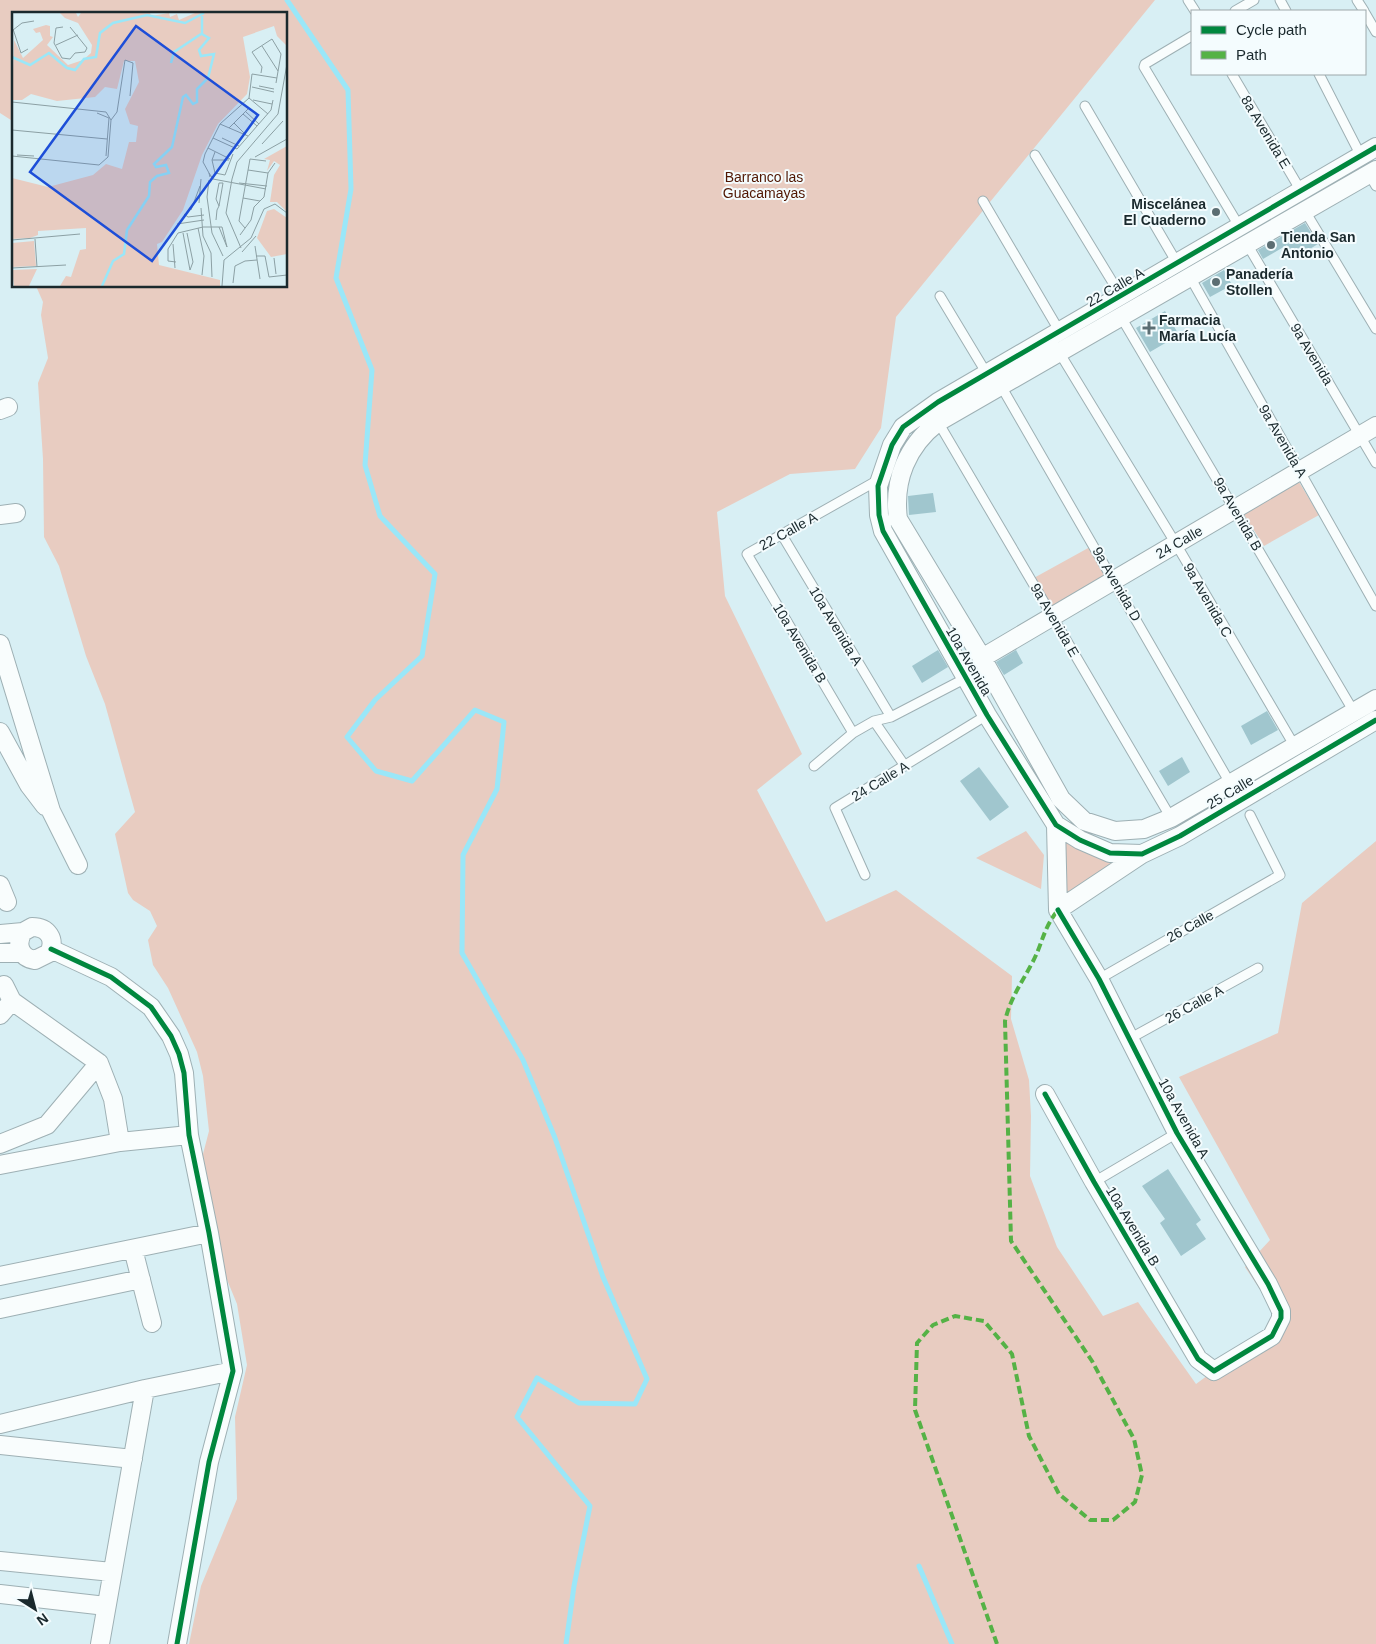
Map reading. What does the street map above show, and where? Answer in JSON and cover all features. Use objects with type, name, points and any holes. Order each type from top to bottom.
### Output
[{"type":"street","name":"22 Calle A","points":[[882,472],[892,445],[903,427],[938,402],[1368,152]]},
{"type":"street","name":"22 Calle A","points":[[908,458],[921,436],[938,422],[1305,210],[1374,177]]},
{"type":"street","name":"24 Calle","points":[[982,658],[1376,426]]},
{"type":"street","points":[[903,427],[921,436]]},
{"type":"street","name":"10a Avenida","points":[[908,458],[898,482],[896,504],[898,519],[982,658],[1061,800],[1084,821],[1100,827]]},
{"type":"street","name":"10a Avenida","points":[[882,472],[878,486],[883,531],[987,714],[1056,825],[1090,844]]},
{"type":"street","points":[[0,645],[51,811],[78,865]]},
{"type":"street","name":"25 Calle","points":[[1100,827],[1115,831],[1144,828],[1171,818],[1376,698]]},
{"type":"street","name":"25 Calle","points":[[1058,910],[1142,854],[1180,836],[1376,720]]},
{"type":"street","points":[[0,732],[37,798],[51,811]]},
{"type":"street","points":[[1253,769],[1263,786]]},
{"type":"street","points":[[1056,825],[1058,910]]},
{"type":"street","name":"25 Calle","points":[[1090,844],[1110,853],[1142,854]]},
{"type":"street","points":[[0,885],[7,902]]},
{"type":"street","name":"10a Avenida A","points":[[1058,910],[1099,980],[1177,1133],[1281,1311],[1281,1318],[1272,1336],[1220,1369],[1214,1371],[1205,1366]]},
{"type":"street","points":[[0,934],[23,932],[32,927],[44,928],[51,937],[51,949],[45,957],[36,960],[22,953],[0,953]]},
{"type":"street","points":[[22,953],[18,943],[23,932]]},
{"type":"street","points":[[51,949],[111,977],[151,1007],[170,1036],[179,1054],[184,1073],[189,1135],[209,1233],[233,1371],[209,1462],[176,1644]]},
{"type":"street","points":[[0,987],[4,985],[12,1001],[99,1064],[107,1079],[113,1099],[120,1142]]},
{"type":"street","points":[[0,1015],[12,1001]]},
{"type":"street","points":[[0,1144],[47,1125],[99,1064]]},
{"type":"street","name":"10a Avenida B","points":[[1045,1094],[1094,1182],[1198,1359],[1205,1366]]},
{"type":"street","points":[[0,1165],[120,1142],[189,1135]]},
{"type":"street","points":[[0,1276],[209,1233]]},
{"type":"street","points":[[133,1249],[152,1323]]},
{"type":"street","points":[[0,1309],[141,1279]]},
{"type":"street","points":[[0,1424],[145,1389],[233,1371]]},
{"type":"street","points":[[100,1644],[145,1389]]},
{"type":"street","points":[[0,1445],[132,1459]]},
{"type":"street","points":[[0,1561],[112,1572]]},
{"type":"street","points":[[0,1594],[106,1606]]},
{"type":"lane","points":[[1237,10],[1254,0]]},
{"type":"lane","points":[[1366,15],[1376,32]]},
{"type":"lane","points":[[1191,37],[1144,65],[1239,226]]},
{"type":"lane","name":"8a Avenida E","points":[[1233,75],[1301,191]]},
{"type":"lane","points":[[1319,75],[1368,152]]},
{"type":"lane","points":[[1085,106],[1177,263]]},
{"type":"lane","points":[[1035,156],[1121,296]]},
{"type":"lane","points":[[983,201],[1060,332]]},
{"type":"lane","points":[[1305,210],[1376,329]]},
{"type":"lane","name":"9a Avenida","points":[[1247,244],[1376,463]]},
{"type":"lane","name":"9a Avenida A","points":[[1190,277],[1376,606]]},
{"type":"lane","points":[[940,296],[987,374]]},
{"type":"lane","name":"9a Avenida B","points":[[1121,317],[1236,509],[1354,712]]},
{"type":"lane","name":"9a Avenida C","points":[[1059,352],[1176,544],[1294,745]]},
{"type":"lane","name":"9a Avenida D","points":[[1001,386],[1115,580],[1230,783]]},
{"type":"lane","name":"9a Avenida E","points":[[938,422],[1171,818]]},
{"type":"lane","name":"22 Calle A","points":[[748,554],[782,535],[882,472]]},
{"type":"lane","name":"10a Avenida A","points":[[782,535],[890,717]]},
{"type":"lane","name":"10a Avenida B","points":[[748,554],[854,733]]},
{"type":"lane","points":[[814,766],[854,733],[874,720],[890,717],[966,678]]},
{"type":"lane","name":"24 Calle A","points":[[865,875],[834,809],[987,714]]},
{"type":"lane","points":[[874,720],[905,766]]},
{"type":"lane","name":"26 Calle","points":[[1099,980],[1281,874],[1250,815]]},
{"type":"lane","name":"26 Calle A","points":[[1129,1039],[1258,968]]},
{"type":"lane","points":[[1094,1182],[1177,1133]]},
{"type":"green space","name":"Barranco las Guacamayas","points":[[0,0],[1155,0],[896,317],[881,428],[855,469],[790,474],[717,512],[725,596],[802,754],[757,790],[826,922],[896,890],[1012,976],[1011,1019],[1029,1080],[1031,1116],[1030,1176],[1057,1247],[1103,1316],[1138,1302],[1196,1384],[1281,1321],[1245,1267],[1270,1240],[1179,1077],[1278,1033],[1302,903],[1376,841],[1376,1644],[189,1644],[201,1586],[237,1499],[235,1417],[247,1365],[237,1304],[223,1270],[197,1177],[209,1131],[203,1076],[197,1052],[168,988],[153,965],[148,940],[157,926],[150,911],[133,900],[128,893],[115,834],[135,812],[105,704],[86,656],[59,566],[44,537],[43,459],[38,383],[48,358],[41,315],[43,302],[37,288],[288,288],[288,12],[12,12],[12,121],[0,113]]},
{"type":"green space","points":[[1299,482],[1319,515],[1264,546],[1243,513]]},
{"type":"green space","points":[[1090,547],[1112,583],[1059,616],[1032,579]]},
{"type":"green space","points":[[1026,831],[1044,855],[1041,889],[976,858]]},
{"type":"green space","points":[[1064,836],[1123,860],[1062,899]]},
{"type":"building","points":[[1305,223],[1318,244],[1295,258],[1287,245],[1263,259],[1258,250]]},
{"type":"building","name":"Panadería Stollen","points":[[1224,270],[1232,285],[1210,297],[1202,283]]},
{"type":"building","points":[[1165,311],[1179,335],[1150,352],[1136,328]]},
{"type":"building","points":[[933,493],[936,512],[909,515],[908,496]]},
{"type":"building","points":[[938,650],[948,667],[922,683],[912,666]]},
{"type":"building","points":[[1016,650],[1023,663],[1004,675],[996,662]]},
{"type":"building","points":[[1267,711],[1278,730],[1251,745],[1241,726]]},
{"type":"building","points":[[1182,757],[1190,772],[1168,786],[1159,771]]},
{"type":"building","points":[[979,767],[1009,807],[990,821],[960,781]]},
{"type":"building","points":[[1168,1169],[1201,1220],[1196,1224],[1206,1239],[1181,1256],[1160,1223],[1165,1219],[1142,1186]]},
{"type":"waterway","points":[[287,0],[348,90],[351,189],[336,278],[372,370],[365,465],[380,516],[435,574],[422,656],[375,700],[347,737],[376,771],[412,781],[475,710],[504,722],[497,789],[463,855],[462,953],[523,1060],[555,1138],[603,1277],[647,1379],[635,1404],[579,1403],[537,1378],[517,1417],[590,1506],[574,1586],[566,1644]]},
{"type":"waterway","points":[[919,1566],[952,1644]]},
{"type":"marked path","points":[[997,1644],[915,1410],[917,1343],[933,1325],[955,1316],[984,1321],[1012,1354],[1029,1436],[1059,1494],[1090,1520],[1113,1520],[1135,1502],[1142,1475],[1134,1439],[1092,1361],[1011,1241],[1005,1021],[1013,999],[1035,957],[1049,924],[1058,910]]},
{"type":"cycle path","points":[[1376,147],[938,402],[903,427],[892,445],[878,486],[879,515],[883,531],[987,715],[1056,825],[1080,840],[1110,853],[1142,854],[1180,836],[1376,720]]},
{"type":"cycle path","points":[[1045,1094],[1094,1182],[1198,1359],[1214,1371],[1272,1336],[1281,1318],[1281,1311],[1268,1284],[1177,1133],[1099,979],[1058,910]]},
{"type":"cycle path","points":[[51,949],[111,977],[151,1007],[171,1036],[179,1054],[184,1073],[189,1135],[209,1233],[233,1371],[209,1462],[177,1644]]},
{"type":"place","name":"Miscelánea El Cuaderno","points":[[1216,212]]},
{"type":"place","name":"Tienda San Antonio","points":[[1271,245]]},
{"type":"place","name":"Panadería Stollen","points":[[1216,282]]},
{"type":"place","name":"Farmacia María Lucía","points":[[1149,328]]}]
